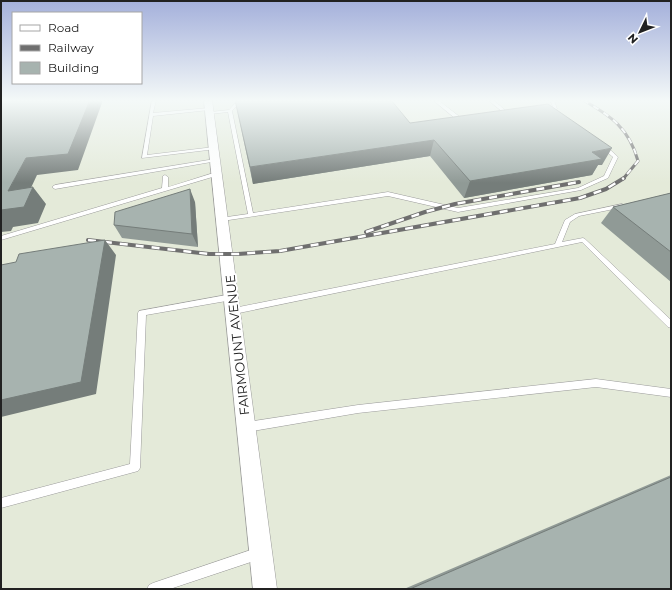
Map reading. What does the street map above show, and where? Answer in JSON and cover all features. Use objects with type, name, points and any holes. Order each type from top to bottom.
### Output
[{"type":"street","name":"FAIRMOUNT AVENUE","points":[[211,128],[265,589]]},
{"type":"lane","points":[[149,128],[144,157],[215,161]]},
{"type":"lane","points":[[233,128],[251,215]]},
{"type":"lane","points":[[222,219],[388,194],[458,210],[579,189],[606,177],[616,157],[597,142]]},
{"type":"lane","points":[[55,186],[215,161]]},
{"type":"lane","points":[[1,238],[166,189],[215,161]]},
{"type":"lane","points":[[165,177],[166,189]]},
{"type":"lane","points":[[557,246],[568,221],[577,215],[628,205]]},
{"type":"lane","points":[[1,503],[134,468],[142,313],[233,304],[557,246],[582,240],[671,326]]},
{"type":"lane","points":[[247,427],[358,409],[596,383],[671,393]]},
{"type":"lane","points":[[153,589],[261,553]]},
{"type":"shaded area","points":[[1,128],[671,128],[671,589],[1,589]]},
{"type":"building","points":[[1,128],[79,128],[68,154],[26,158],[8,191],[33,187],[24,207],[1,210]]},
{"type":"building","points":[[241,128],[582,128],[612,148],[592,152],[602,159],[470,181],[434,140],[250,167]]},
{"type":"building","points":[[190,189],[192,234],[114,225],[115,212]]},
{"type":"building","points":[[671,193],[671,252],[613,207]]},
{"type":"building","points":[[105,240],[81,382],[1,400],[1,265],[16,262],[19,254]]},
{"type":"building","points":[[671,477],[671,589],[410,589]]},
{"type":"railway","points":[[621,128],[630,140],[638,161],[624,178]]},
{"type":"railway","points":[[88,240],[209,254],[238,254],[280,251],[580,198],[606,189],[624,178]]},
{"type":"railway","points":[[366,232],[425,212],[455,204],[579,182]]}]
